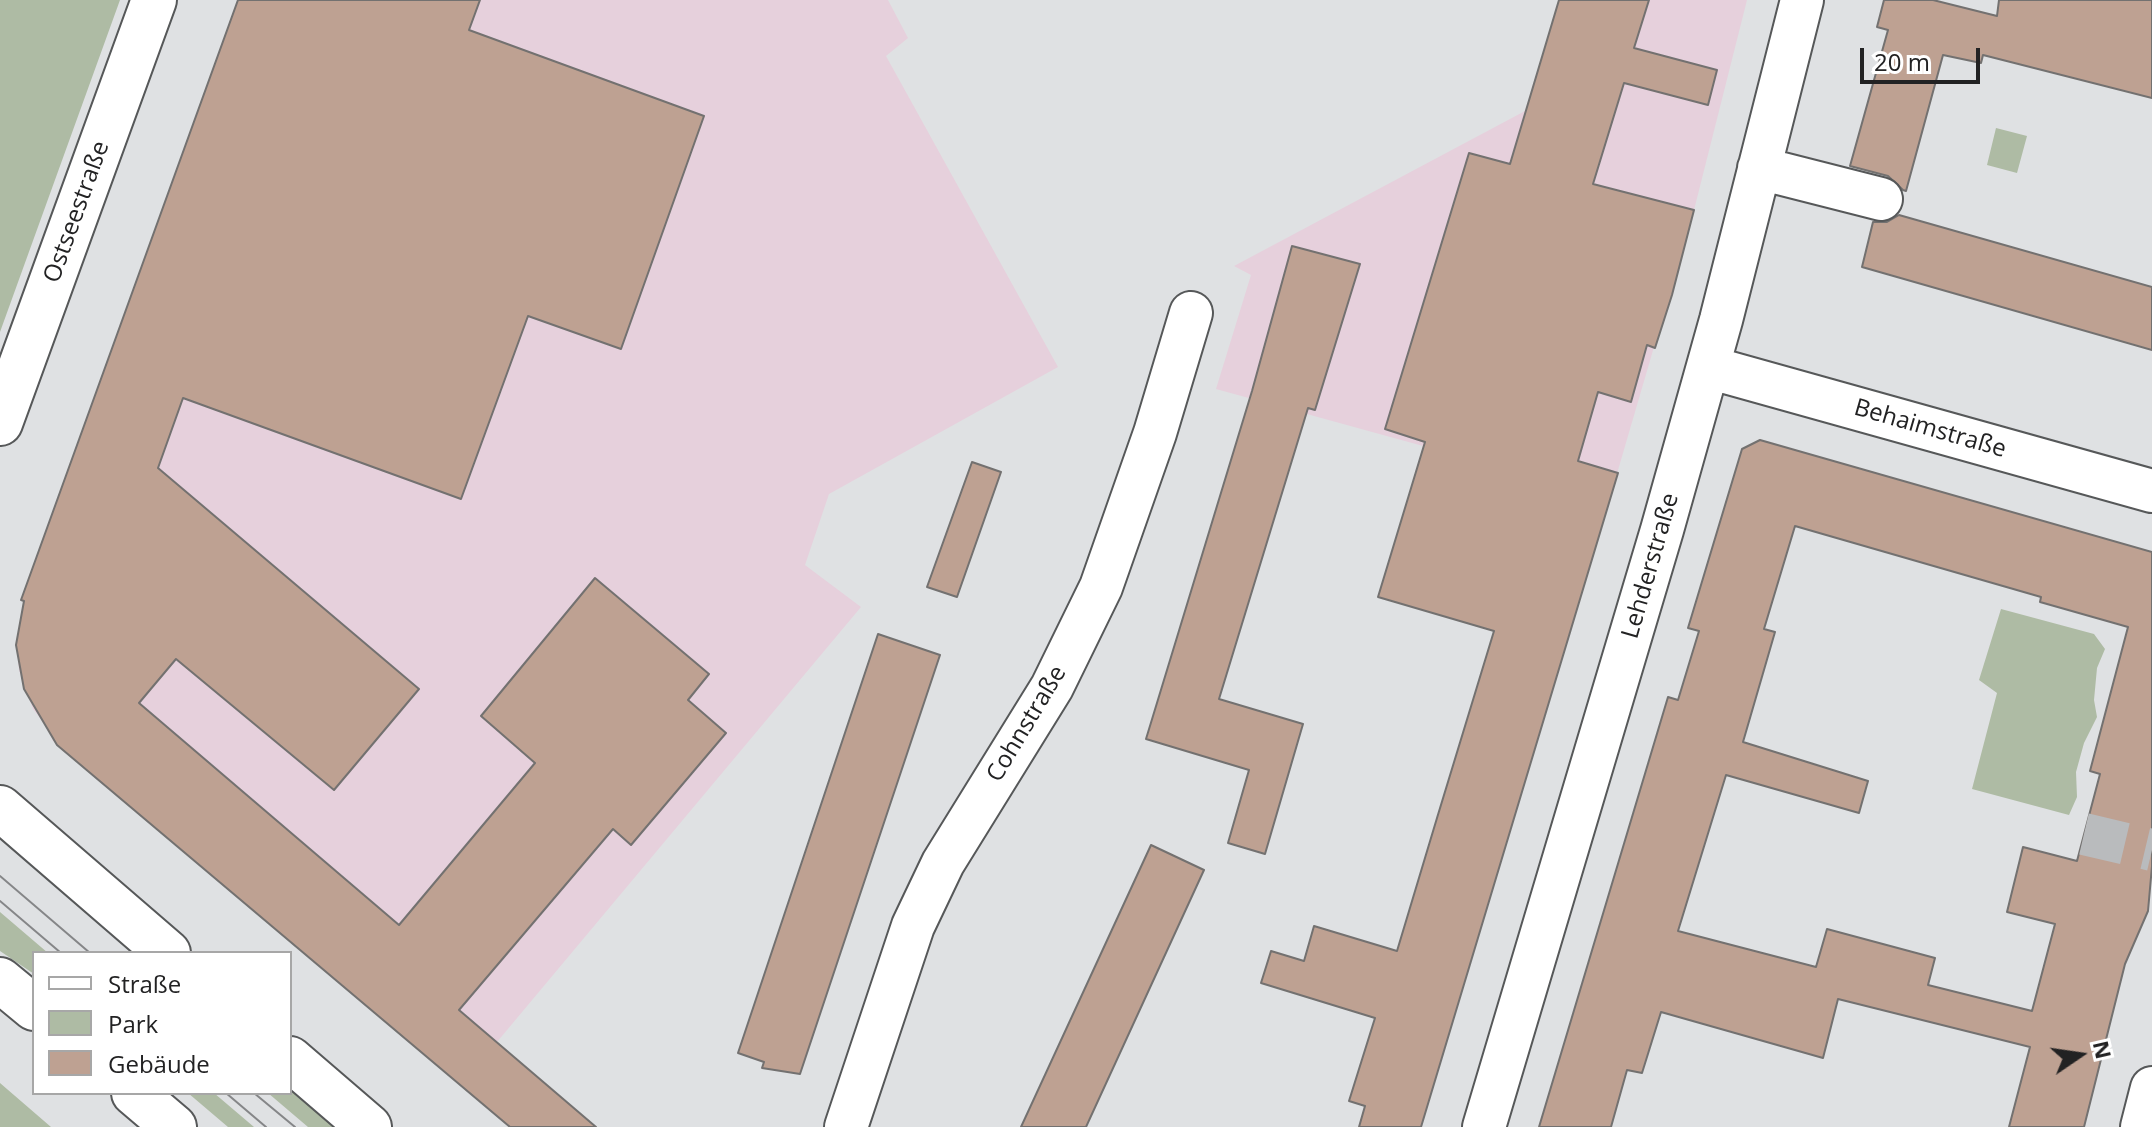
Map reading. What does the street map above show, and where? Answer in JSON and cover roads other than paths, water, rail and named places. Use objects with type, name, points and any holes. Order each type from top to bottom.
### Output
[{"type":"main road","name":"Ostseestraße","points":[[0,423],[154,0]]},
{"type":"main road","points":[[0,808],[166,951]]},
{"type":"main road","points":[[292,1061],[369,1127]]},
{"type":"main road","points":[[136,1095],[174,1127]]},
{"type":"street","name":"Lehderstraße","points":[[1484,1127],[1708,367],[1802,0]]},
{"type":"street","points":[[1759,168],[1881,199]]},
{"type":"street","name":"Cohnstraße","points":[[846,1127],[913,926],[943,863],[1052,687],[1101,587],[1191,313]]},
{"type":"street","name":"Behaimstraße","points":[[1708,367],[2152,491]]},
{"type":"street","points":[[2142,1127],[2152,1088]]},
{"type":"tunnel","points":[[2084,834],[2152,850]]},
{"type":"tram line","points":[[0,876],[88,951]]},
{"type":"tram line","points":[[0,901],[59,951]]},
{"type":"tram line","points":[[228,1095],[266,1127]]},
{"type":"tram line","points":[[256,1095],[295,1127]]}]
